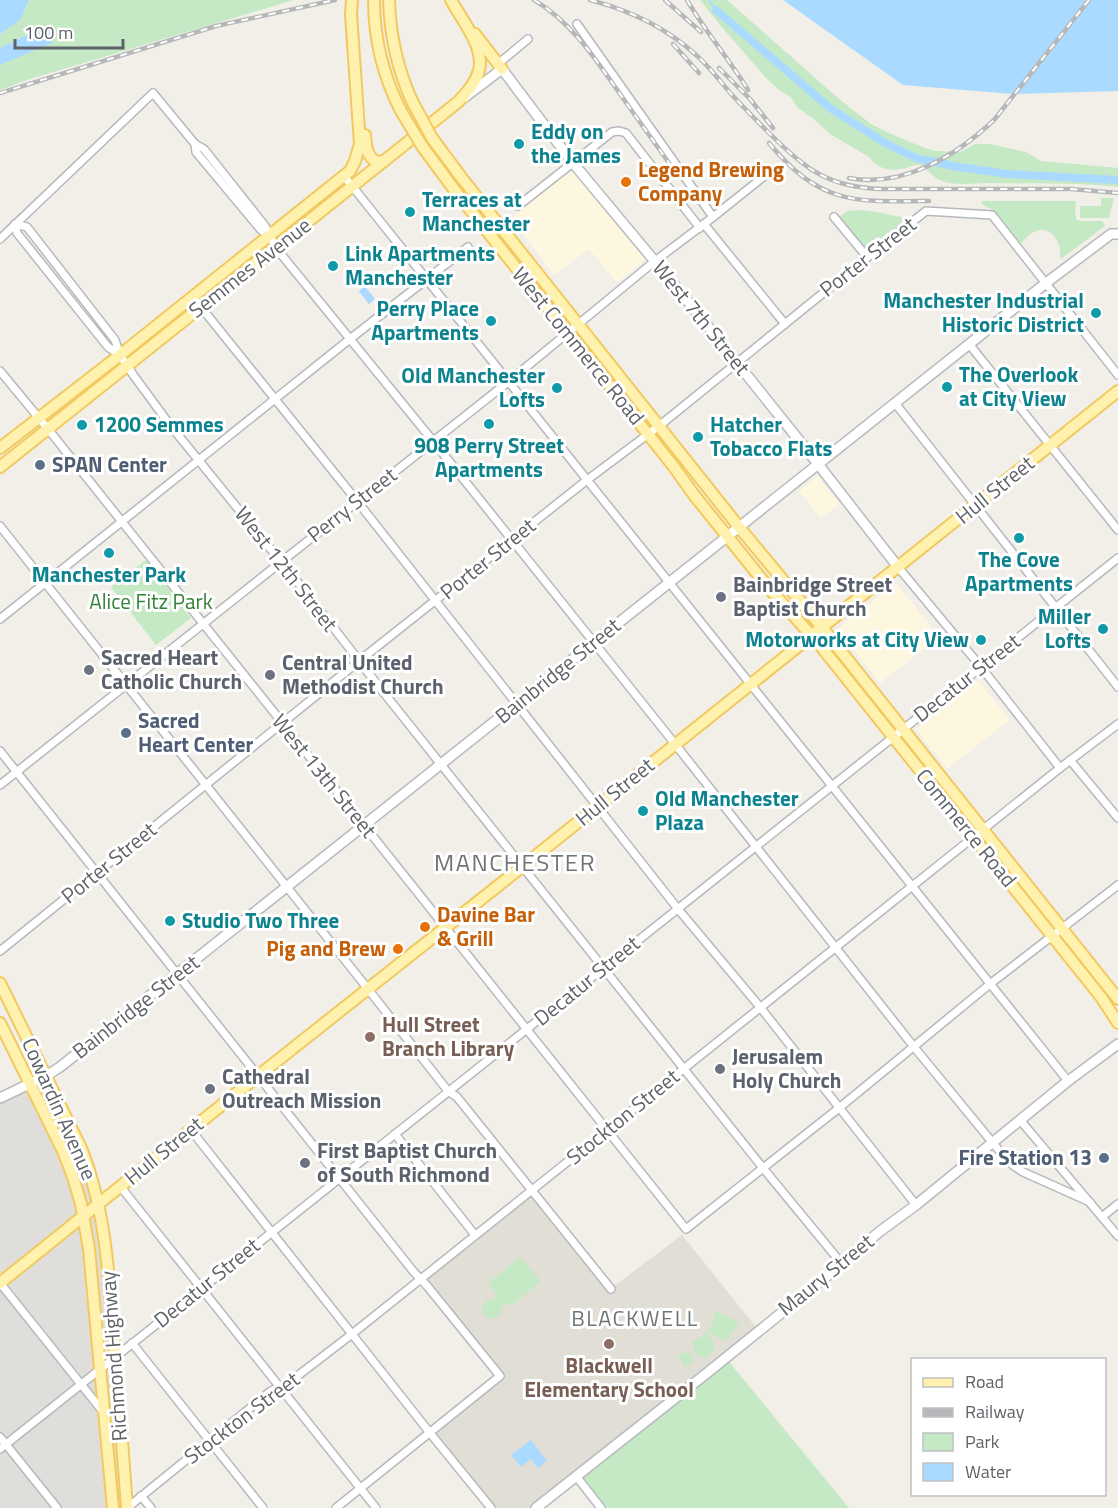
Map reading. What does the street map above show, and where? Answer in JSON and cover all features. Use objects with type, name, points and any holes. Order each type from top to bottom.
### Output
[{"type":"main road","points":[[344,176],[352,167],[359,150],[360,136],[352,33],[352,0]]},
{"type":"main road","name":"West Commerce Road","points":[[374,0],[377,39],[384,69],[401,111],[422,146],[447,181],[727,536],[811,635]]},
{"type":"main road","name":"West Commerce Road","points":[[389,0],[392,39],[397,64],[412,101],[432,138],[739,527],[822,627]]},
{"type":"main road","points":[[451,0],[500,67]]},
{"type":"main road","points":[[458,102],[475,80],[480,65],[474,41],[465,22]]},
{"type":"main road","name":"Semmes Avenue","points":[[0,467],[458,102]]},
{"type":"main road","points":[[358,103],[368,152],[373,160],[384,161]]},
{"type":"main road","name":"Semmes Avenue","points":[[0,448],[344,176]]},
{"type":"main road","name":"Hull Street","points":[[0,1283],[1118,391]]},
{"type":"main road","name":"Commerce Road","points":[[822,627],[1118,999]]},
{"type":"main road","name":"Commerce Road","points":[[811,635],[1101,997],[1118,1023]]},
{"type":"main road","name":"Cowardin Avenue","points":[[0,983],[81,1148],[98,1204]]},
{"type":"main road","name":"Cowardin Avenue","points":[[0,1023],[70,1168],[84,1215]]},
{"type":"main road","name":"Richmond Highway","points":[[98,1204],[105,1241],[127,1508]]},
{"type":"main road","name":"Richmond Highway","points":[[84,1215],[113,1508]]},
{"type":"street","points":[[577,24],[714,216]]},
{"type":"street","points":[[500,67],[528,39]]},
{"type":"street","name":"Semmes Avenue","points":[[458,102],[500,67]]},
{"type":"street","name":"West 7th Street","points":[[500,67],[573,163],[656,261],[898,567]]},
{"type":"street","points":[[0,239],[153,93],[195,144],[204,149],[265,226],[276,248],[433,441],[914,1047],[993,1143],[1014,1166],[1023,1172],[1090,1202]]},
{"type":"street","points":[[518,206],[612,132],[623,132],[785,324]]},
{"type":"street","name":"Perry Street","points":[[0,785],[772,170]]},
{"type":"street","points":[[344,176],[1068,1081]]},
{"type":"street","name":"Porter Street","points":[[0,951],[926,211],[992,215],[1046,283]]},
{"type":"street","points":[[834,217],[867,257]]},
{"type":"street","name":"West 12th Street","points":[[15,224],[27,227],[115,340],[127,366],[170,425],[842,1264]]},
{"type":"street","name":"Bainbridge Street","points":[[0,1098],[60,1067],[1046,283],[1114,234]]},
{"type":"street","points":[[0,619],[468,247]]},
{"type":"street","points":[[1046,283],[1118,375]]},
{"type":"street","points":[[192,296],[916,1205]]},
{"type":"street","points":[[969,344],[1118,530]]},
{"type":"street","name":"West 13th Street","points":[[0,371],[686,1229],[763,1168]]},
{"type":"street","points":[[895,403],[1118,687]]},
{"type":"street","points":[[0,526],[448,1091],[457,1097],[611,1289]]},
{"type":"street","name":"Decatur Street","points":[[3,1446],[1118,558]]},
{"type":"street","points":[[898,567],[981,667],[1060,768]]},
{"type":"street","name":"Stockton Street","points":[[127,1508],[272,1392],[352,1334],[983,829],[1118,724]]},
{"type":"street","points":[[0,751],[413,1272],[428,1287],[500,1376],[336,1508]]},
{"type":"street","points":[[1070,760],[1118,818]]},
{"type":"street","points":[[763,1168],[990,984],[1118,885]]},
{"type":"street","name":"Maury Street","points":[[536,1508],[1068,1081],[1118,1044]]},
{"type":"street","points":[[1020,1120],[1118,1236]]},
{"type":"street","points":[[191,1130],[491,1508]]},
{"type":"street","points":[[395,1134],[475,1235]]},
{"type":"street","points":[[120,1186],[376,1508]]},
{"type":"street","points":[[1102,1217],[1118,1204]]},
{"type":"street","points":[[0,1283],[104,1413]]},
{"type":"street","points":[[132,1343],[263,1508]]},
{"type":"street","points":[[0,1437],[3,1446],[57,1508]]},
{"type":"street","points":[[576,1476],[601,1508]]},
{"type":"street","points":[[141,1496],[151,1508]]},
{"type":"shaded area","points":[[573,168],[647,258],[617,283],[589,249],[554,275],[511,218]]},
{"type":"shaded area","points":[[817,476],[840,504],[821,518],[799,491]]},
{"type":"shaded area","points":[[896,583],[939,637],[880,683],[837,629]]},
{"type":"shaded area","points":[[978,680],[1010,720],[947,769],[916,729]]},
{"type":"shaded area","points":[[40,1081],[100,1211],[126,1508],[0,1508],[0,1100]]},
{"type":"shaded area","name":"Blackwell Elementary School","points":[[531,1190],[610,1289],[682,1235],[759,1331],[536,1508],[491,1508],[430,1433],[500,1376],[420,1279]]},
{"type":"green space","points":[[30,0],[294,0],[0,90],[0,65],[52,42],[46,27],[0,48],[0,34],[26,8]]},
{"type":"green space","points":[[700,0],[727,0],[839,99],[871,124],[891,134],[936,151],[960,152],[975,144],[989,144],[1026,152],[1041,161],[1118,168],[1118,187],[1069,184],[947,183],[939,180],[919,165],[895,170],[881,167],[869,157],[830,134],[797,107],[791,97],[766,78]]},
{"type":"green space","points":[[1101,198],[1114,198],[1109,218],[1080,218],[1080,206],[1101,206]]},
{"type":"green space","points":[[981,201],[1076,201],[1077,220],[1101,221],[1105,226],[1061,259],[1056,238],[1047,231],[1036,231],[1020,243],[991,209],[983,205]]},
{"type":"green space","points":[[860,210],[909,219],[868,251],[839,217],[848,211]]},
{"type":"green space","name":"Alice Fitz Park","points":[[146,560],[191,618],[156,645],[111,587]]},
{"type":"green space","points":[[520,1257],[541,1281],[511,1306],[507,1302],[496,1317],[488,1318],[484,1315],[483,1306],[487,1300],[495,1299],[496,1294],[488,1283]]},
{"type":"green space","points":[[715,1311],[739,1322],[726,1341],[708,1333],[713,1343],[713,1351],[707,1357],[697,1356],[692,1342],[708,1330]]},
{"type":"green space","points":[[690,1351],[694,1362],[684,1367],[678,1356]]},
{"type":"green space","points":[[726,1358],[849,1508],[601,1508],[576,1476]]},
{"type":"water","points":[[0,0],[30,0],[21,19],[0,34]]},
{"type":"water","points":[[783,0],[1118,0],[1118,91],[1013,94],[903,85]]},
{"type":"water","points":[[47,27],[54,32],[52,43],[0,65],[0,48]]},
{"type":"water","points":[[363,284],[375,299],[369,304],[357,289],[359,291],[364,287]]},
{"type":"water","points":[[531,1440],[547,1461],[538,1468],[531,1459],[521,1467],[511,1455]]},
{"type":"waterway","points":[[709,0],[716,10]]},
{"type":"waterway","points":[[716,10],[830,108],[885,143],[916,158],[1007,174],[1118,180]]},
{"type":"railway","points":[[0,93],[216,26],[335,0]]},
{"type":"railway","points":[[534,0],[559,18],[600,65],[674,170]]},
{"type":"railway","points":[[590,0],[646,21],[683,44],[705,64],[783,147],[807,167],[832,180],[846,185],[881,189],[1071,189],[1118,193]]},
{"type":"railway","points":[[665,0],[701,32]]},
{"type":"railway","points":[[687,0],[748,90]]},
{"type":"railway","points":[[849,178],[869,180],[909,174],[946,157],[963,146],[994,120],[1089,0]]},
{"type":"railway","points":[[673,44],[699,73]]},
{"type":"railway","points":[[719,68],[750,99],[773,128]]},
{"type":"railway","points":[[769,143],[805,178],[840,196],[880,201],[929,201]]},
{"type":"place","name":"Eddy on the James","points":[[519,144]]},
{"type":"place","name":"Legend Brewing Company","points":[[626,182]]},
{"type":"place","name":"Terraces at Manchester","points":[[410,212]]},
{"type":"place","name":"Link Apartments Manchester","points":[[333,266]]},
{"type":"place","name":"Manchester Industrial Historic District","points":[[1096,313]]},
{"type":"place","name":"Perry Place Apartments","points":[[491,321]]},
{"type":"place","name":"The Overlook at City View","points":[[947,387]]},
{"type":"place","name":"Old Manchester Lofts","points":[[557,388]]},
{"type":"place","name":"908 Perry Street Apartments","points":[[489,424]]},
{"type":"place","name":"1200 Semmes","points":[[82,425]]},
{"type":"place","name":"Hatcher Tobacco Flats","points":[[698,437]]},
{"type":"place","name":"SPAN Center","points":[[40,465]]},
{"type":"place","name":"The Cove Apartments","points":[[1019,538]]},
{"type":"place","name":"Manchester Park","points":[[109,553]]},
{"type":"place","name":"Bainbridge Street Baptist Church","points":[[721,597]]},
{"type":"place","name":"Miller Lofts","points":[[1103,629]]},
{"type":"place","name":"Motorworks at City View","points":[[981,640]]},
{"type":"place","name":"Sacred Heart Catholic Church","points":[[89,670]]},
{"type":"place","name":"Central United Methodist Church","points":[[270,675]]},
{"type":"place","name":"Sacred Heart Center","points":[[126,733]]},
{"type":"place","name":"Old Manchester Plaza","points":[[643,811]]},
{"type":"place","name":"Studio Two Three","points":[[170,921]]},
{"type":"place","name":"Davine Bar & Grill","points":[[425,927]]},
{"type":"place","name":"Pig and Brew","points":[[398,949]]},
{"type":"place","name":"Hull Street Branch Library","points":[[370,1037]]},
{"type":"place","name":"Jerusalem Holy Church","points":[[720,1069]]},
{"type":"place","name":"Cathedral Outreach Mission","points":[[210,1089]]},
{"type":"place","name":"Fire Station 13","points":[[1104,1158]]},
{"type":"place","name":"First Baptist Church of South Richmond","points":[[305,1163]]},
{"type":"place","name":"Blackwell Elementary School","points":[[609,1344]]},
{"type":"district","name":"MANCHESTER","points":[[515,863]]},
{"type":"district","name":"BLACKWELL","points":[[635,1318]]}]
